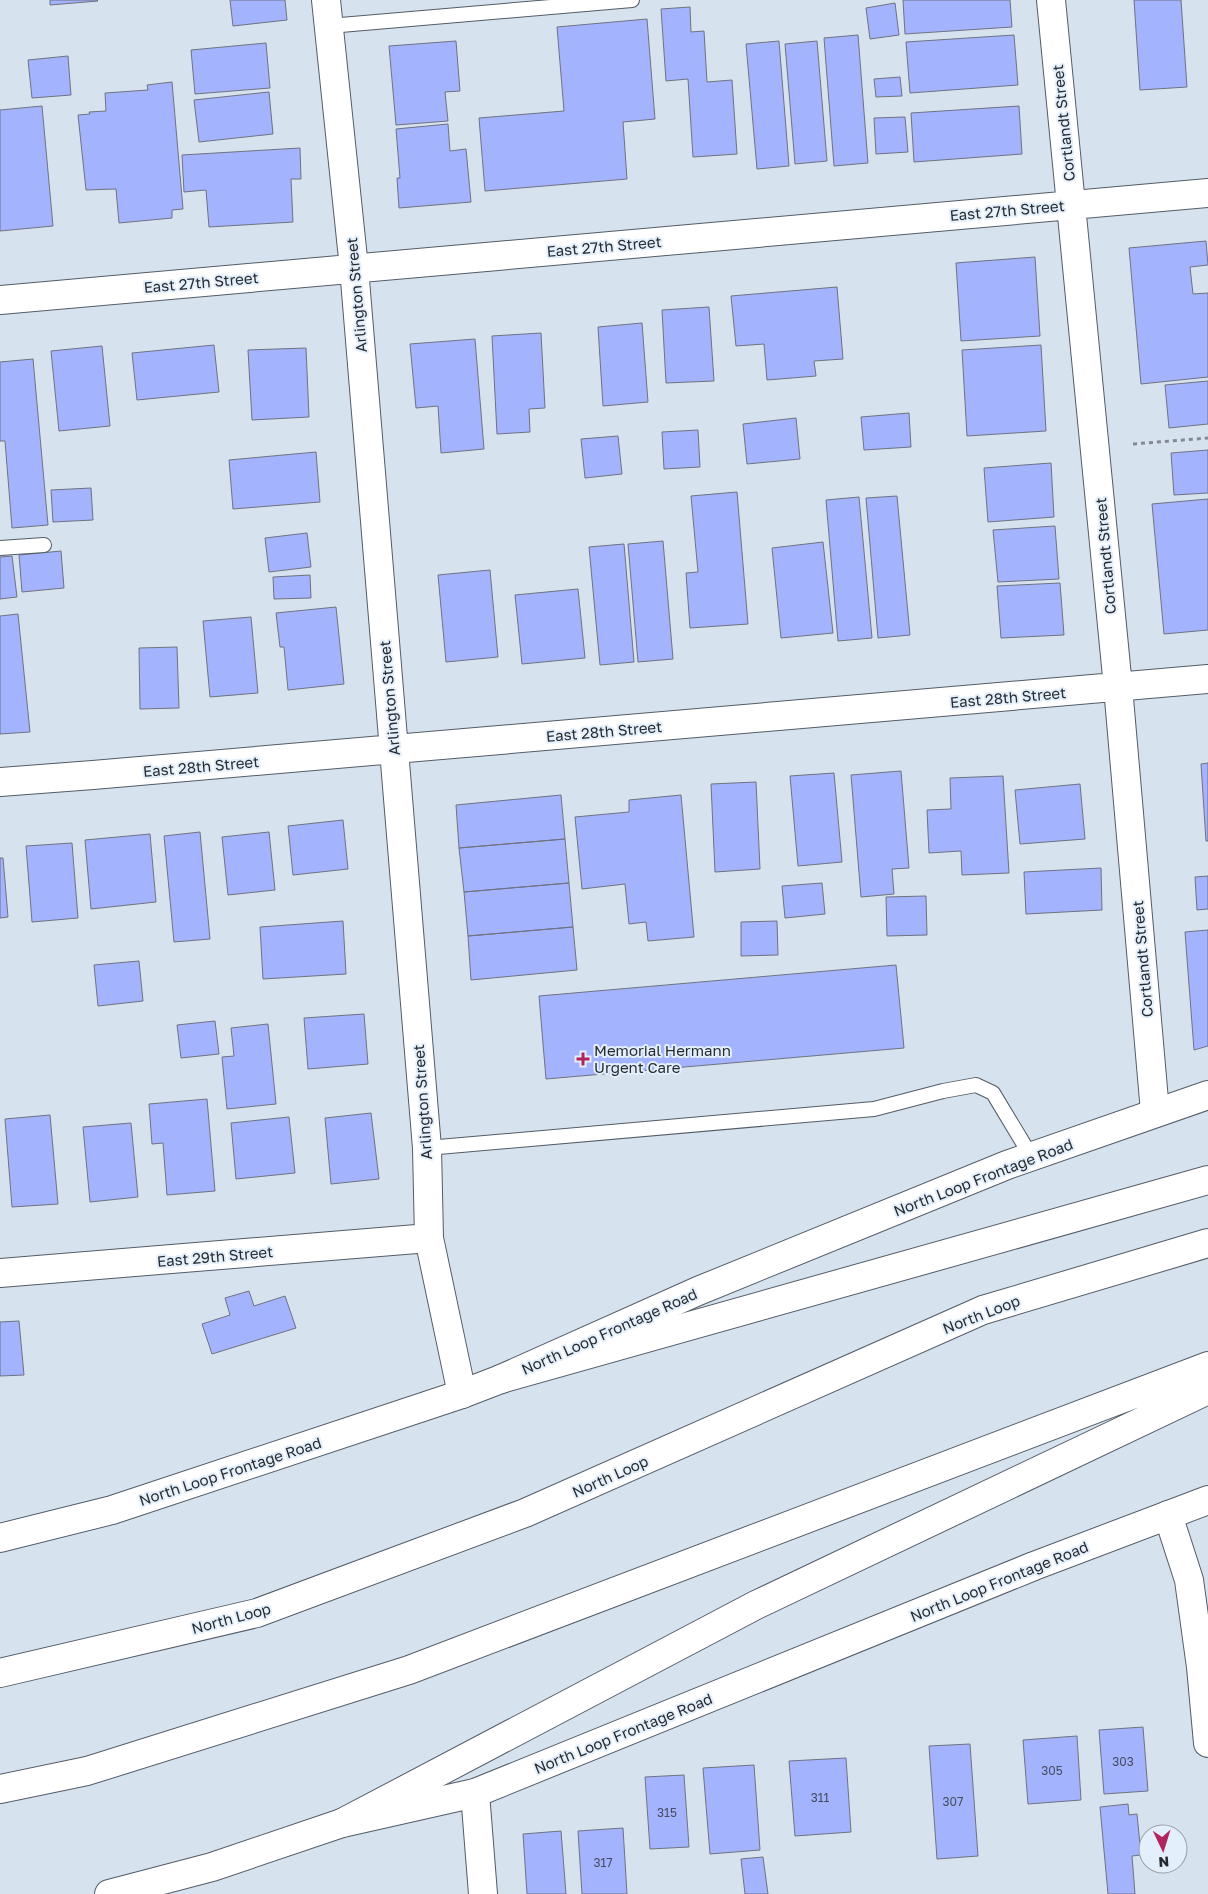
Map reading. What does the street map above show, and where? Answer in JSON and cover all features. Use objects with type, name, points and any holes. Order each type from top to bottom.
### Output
[{"type":"main road","name":"Arlington Street","points":[[326,0],[354,268],[394,748],[427,1148],[429,1238],[462,1394]]},
{"type":"main road","name":"Cortlandt Street","points":[[1051,0],[1118,687],[1156,1112]]},
{"type":"main road","name":"East 27th Street","points":[[0,300],[1208,193]]},
{"type":"main road","name":"East 28th Street","points":[[0,782],[1208,679]]},
{"type":"main road","name":"North Loop Frontage Road","points":[[0,1538],[112,1510],[462,1394],[501,1379],[698,1291],[1031,1156],[1208,1094]]},
{"type":"main road","points":[[501,1379],[1208,1180]]},
{"type":"main road","name":"East 29th Street","points":[[0,1273],[429,1238]]},
{"type":"main road","name":"North Loop","points":[[0,1673],[257,1613],[525,1513],[983,1310],[1208,1243]]},
{"type":"main road","points":[[0,1790],[87,1771],[409,1670],[1208,1366]]},
{"type":"main road","points":[[342,1823],[756,1605],[1208,1390]]},
{"type":"main road","name":"North Loop Frontage Road","points":[[109,1894],[212,1867],[342,1823],[475,1793],[1034,1566],[1208,1500]]},
{"type":"main road","points":[[1168,1515],[1189,1580],[1205,1666],[1208,1743]]},
{"type":"main road","points":[[475,1793],[483,1894]]},
{"type":"lane","points":[[329,26],[632,0]]},
{"type":"lane","points":[[0,548],[44,545]]},
{"type":"lane","points":[[427,1148],[874,1109],[943,1091],[976,1085],[993,1093],[1031,1156]]},
{"type":"path","points":[[1133,444],[1208,438]]},
{"type":"building","points":[[50,0],[97,0],[98,1],[50,5]]},
{"type":"building","points":[[230,0],[285,0],[287,20],[233,26]]},
{"type":"building","points":[[903,0],[1010,0],[1012,27],[905,34]]},
{"type":"building","points":[[1134,0],[1181,0],[1187,87],[1140,90]]},
{"type":"building","points":[[895,3],[899,35],[870,39],[866,8]]},
{"type":"building","points":[[690,7],[691,32],[704,31],[707,82],[732,80],[737,154],[693,157],[688,79],[666,81],[661,9]]},
{"type":"building","points":[[647,19],[655,119],[623,122],[627,179],[485,191],[479,118],[564,111],[557,27]]},
{"type":"building","points":[[858,35],[868,163],[834,166],[824,38]]},
{"type":"building","points":[[1014,35],[1018,85],[910,93],[906,42]]},
{"type":"building","points":[[456,41],[460,91],[445,92],[448,121],[396,125],[389,46]]},
{"type":"building","points":[[779,41],[789,166],[757,169],[746,44]]},
{"type":"building","points":[[817,41],[827,161],[795,164],[785,44]]},
{"type":"building","points":[[266,43],[270,88],[195,94],[191,50]]},
{"type":"building","points":[[68,56],[71,95],[32,98],[28,60]]},
{"type":"building","points":[[900,77],[902,96],[876,97],[874,79]]},
{"type":"building","points":[[172,82],[183,209],[172,210],[172,218],[119,223],[116,189],[86,190],[78,115],[106,111],[105,93],[148,90],[147,85]]},
{"type":"building","points":[[269,92],[273,134],[199,142],[194,100]]},
{"type":"building","points":[[42,106],[53,226],[0,231],[0,110]]},
{"type":"building","points":[[1019,106],[1022,154],[914,162],[911,113]]},
{"type":"building","points":[[905,117],[908,152],[876,154],[874,118]]},
{"type":"building","points":[[448,124],[450,151],[466,149],[471,202],[399,208],[397,178],[400,178],[396,129]]},
{"type":"building","points":[[300,148],[301,179],[291,179],[293,222],[209,227],[206,190],[184,192],[182,155]]},
{"type":"building","points":[[1206,241],[1208,265],[1190,267],[1193,294],[1208,293],[1208,377],[1141,384],[1129,248]]},
{"type":"building","points":[[1035,257],[1040,336],[961,341],[956,263]]},
{"type":"building","points":[[837,287],[843,359],[814,361],[816,376],[767,380],[764,344],[736,346],[731,296]]},
{"type":"building","points":[[709,307],[714,381],[666,383],[662,310]]},
{"type":"building","points":[[642,323],[648,402],[603,406],[598,327]]},
{"type":"building","points":[[541,333],[545,408],[529,409],[530,432],[497,434],[492,336]]},
{"type":"building","points":[[475,339],[484,449],[441,453],[438,406],[416,408],[410,344]]},
{"type":"building","points":[[214,345],[219,392],[137,400],[132,353]]},
{"type":"building","points":[[1041,345],[1046,431],[967,436],[962,350]]},
{"type":"building","points":[[102,346],[110,426],[59,431],[51,351]]},
{"type":"building","points":[[306,348],[309,417],[252,420],[248,350]]},
{"type":"building","points":[[33,359],[48,525],[12,528],[5,441],[0,441],[0,362]]},
{"type":"building","points":[[1208,381],[1208,424],[1169,428],[1165,385]]},
{"type":"building","points":[[909,413],[911,447],[864,450],[861,417]]},
{"type":"building","points":[[796,418],[800,459],[747,464],[743,424]]},
{"type":"building","points":[[698,430],[700,467],[664,469],[662,432]]},
{"type":"building","points":[[618,436],[622,474],[585,478],[581,439]]},
{"type":"building","points":[[1208,450],[1208,493],[1174,495],[1171,453]]},
{"type":"building","points":[[316,452],[320,502],[233,509],[229,460]]},
{"type":"building","points":[[1051,463],[1054,517],[988,522],[984,468]]},
{"type":"building","points":[[91,488],[93,520],[53,522],[51,490]]},
{"type":"building","points":[[737,492],[748,624],[690,628],[686,573],[698,572],[691,496]]},
{"type":"building","points":[[897,496],[910,635],[878,638],[866,498]]},
{"type":"building","points":[[859,497],[872,638],[838,641],[826,500]]},
{"type":"building","points":[[1208,499],[1208,630],[1164,634],[1152,504]]},
{"type":"building","points":[[1055,526],[1059,579],[998,582],[993,530]]},
{"type":"building","points":[[307,533],[311,567],[269,572],[265,538]]},
{"type":"building","points":[[663,541],[673,659],[638,662],[628,544]]},
{"type":"building","points":[[823,542],[833,633],[781,638],[772,548]]},
{"type":"building","points":[[624,544],[634,662],[600,665],[589,547]]},
{"type":"building","points":[[61,551],[64,588],[22,592],[19,555]]},
{"type":"building","points":[[12,556],[17,597],[0,599],[0,557]]},
{"type":"building","points":[[490,570],[498,657],[446,662],[438,575]]},
{"type":"building","points":[[310,575],[311,598],[274,599],[273,577]]},
{"type":"building","points":[[1060,583],[1064,635],[1001,638],[997,586]]},
{"type":"building","points":[[578,589],[585,658],[522,664],[515,595]]},
{"type":"building","points":[[336,607],[344,684],[288,690],[284,647],[280,647],[276,613]]},
{"type":"building","points":[[18,614],[30,732],[0,734],[0,616]]},
{"type":"building","points":[[251,617],[258,693],[210,697],[203,621]]},
{"type":"building","points":[[177,647],[179,708],[140,709],[139,648]]},
{"type":"building","points":[[1208,763],[1208,841],[1206,841],[1201,764]]},
{"type":"building","points":[[901,771],[909,868],[892,869],[894,894],[861,897],[851,775]]},
{"type":"building","points":[[834,773],[842,862],[798,866],[790,776]]},
{"type":"building","points":[[1003,776],[1009,873],[962,875],[961,851],[929,853],[927,810],[951,809],[950,778]]},
{"type":"building","points":[[756,782],[760,869],[715,872],[711,784]]},
{"type":"building","points":[[1080,784],[1085,839],[1020,844],[1015,790]]},
{"type":"building","points":[[561,795],[565,839],[459,848],[456,805]]},
{"type":"building","points":[[681,795],[694,937],[648,941],[646,922],[629,924],[625,884],[582,889],[575,817],[629,812],[629,800]]},
{"type":"building","points":[[343,820],[348,869],[293,875],[288,826]]},
{"type":"building","points":[[200,832],[210,939],[174,942],[164,836]]},
{"type":"building","points":[[269,832],[275,890],[228,895],[222,837]]},
{"type":"building","points":[[150,834],[156,902],[91,909],[85,840]]},
{"type":"building","points":[[565,839],[569,883],[464,892],[459,848]]},
{"type":"building","points":[[72,843],[78,918],[32,922],[26,846]]},
{"type":"building","points":[[0,858],[3,858],[8,917],[0,918]]},
{"type":"building","points":[[1101,868],[1102,910],[1026,914],[1024,872]]},
{"type":"building","points":[[1208,876],[1208,909],[1197,910],[1195,877]]},
{"type":"building","points":[[569,883],[573,927],[468,936],[464,892]]},
{"type":"building","points":[[822,883],[825,914],[785,918],[782,886]]},
{"type":"building","points":[[926,896],[927,935],[887,936],[886,897]]},
{"type":"building","points":[[343,921],[346,974],[263,979],[260,927]]},
{"type":"building","points":[[777,921],[778,955],[741,956],[741,922]]},
{"type":"building","points":[[573,927],[577,970],[471,980],[468,936]]},
{"type":"building","points":[[1208,930],[1208,1046],[1194,1050],[1185,932]]},
{"type":"building","points":[[139,961],[143,1001],[98,1006],[94,965]]},
{"type":"building","points":[[896,965],[904,1048],[546,1079],[539,996]]},
{"type":"building","points":[[364,1014],[368,1064],[308,1069],[304,1018]]},
{"type":"building","points":[[215,1021],[219,1054],[181,1058],[177,1025]]},
{"type":"building","points":[[268,1024],[276,1104],[227,1109],[222,1057],[234,1056],[231,1028]]},
{"type":"building","points":[[207,1099],[215,1191],[167,1195],[163,1143],[152,1144],[149,1104]]},
{"type":"building","points":[[371,1113],[379,1179],[331,1184],[325,1118]]},
{"type":"building","points":[[50,1115],[58,1204],[12,1207],[5,1119]]},
{"type":"building","points":[[289,1117],[295,1173],[236,1179],[231,1123]]},
{"type":"building","points":[[131,1123],[138,1197],[90,1202],[83,1127]]},
{"type":"building","points":[[249,1291],[254,1306],[285,1296],[296,1328],[212,1354],[202,1324],[230,1315],[225,1298]]},
{"type":"building","points":[[19,1321],[24,1375],[0,1376],[0,1322]]},
{"type":"building","points":[[1143,1727],[1148,1791],[1104,1794],[1099,1730]]},
{"type":"building","points":[[1077,1736],[1081,1800],[1028,1804],[1023,1740]]},
{"type":"building","points":[[970,1744],[978,1856],[937,1859],[929,1746]]},
{"type":"building","points":[[846,1758],[851,1832],[795,1836],[789,1761]]},
{"type":"building","points":[[754,1765],[760,1850],[710,1854],[703,1768]]},
{"type":"building","points":[[684,1775],[689,1847],[650,1849],[645,1777]]},
{"type":"building","points":[[1128,1804],[1129,1815],[1137,1814],[1138,1855],[1132,1856],[1135,1894],[1108,1894],[1100,1807]]},
{"type":"building","points":[[623,1828],[627,1894],[582,1894],[578,1831]]},
{"type":"building","points":[[561,1831],[566,1894],[527,1894],[523,1834]]},
{"type":"building","points":[[763,1857],[768,1894],[745,1894],[741,1859]]},
{"type":"place","name":"Memorial Hermann Urgent Care","points":[[583,1059]]}]
